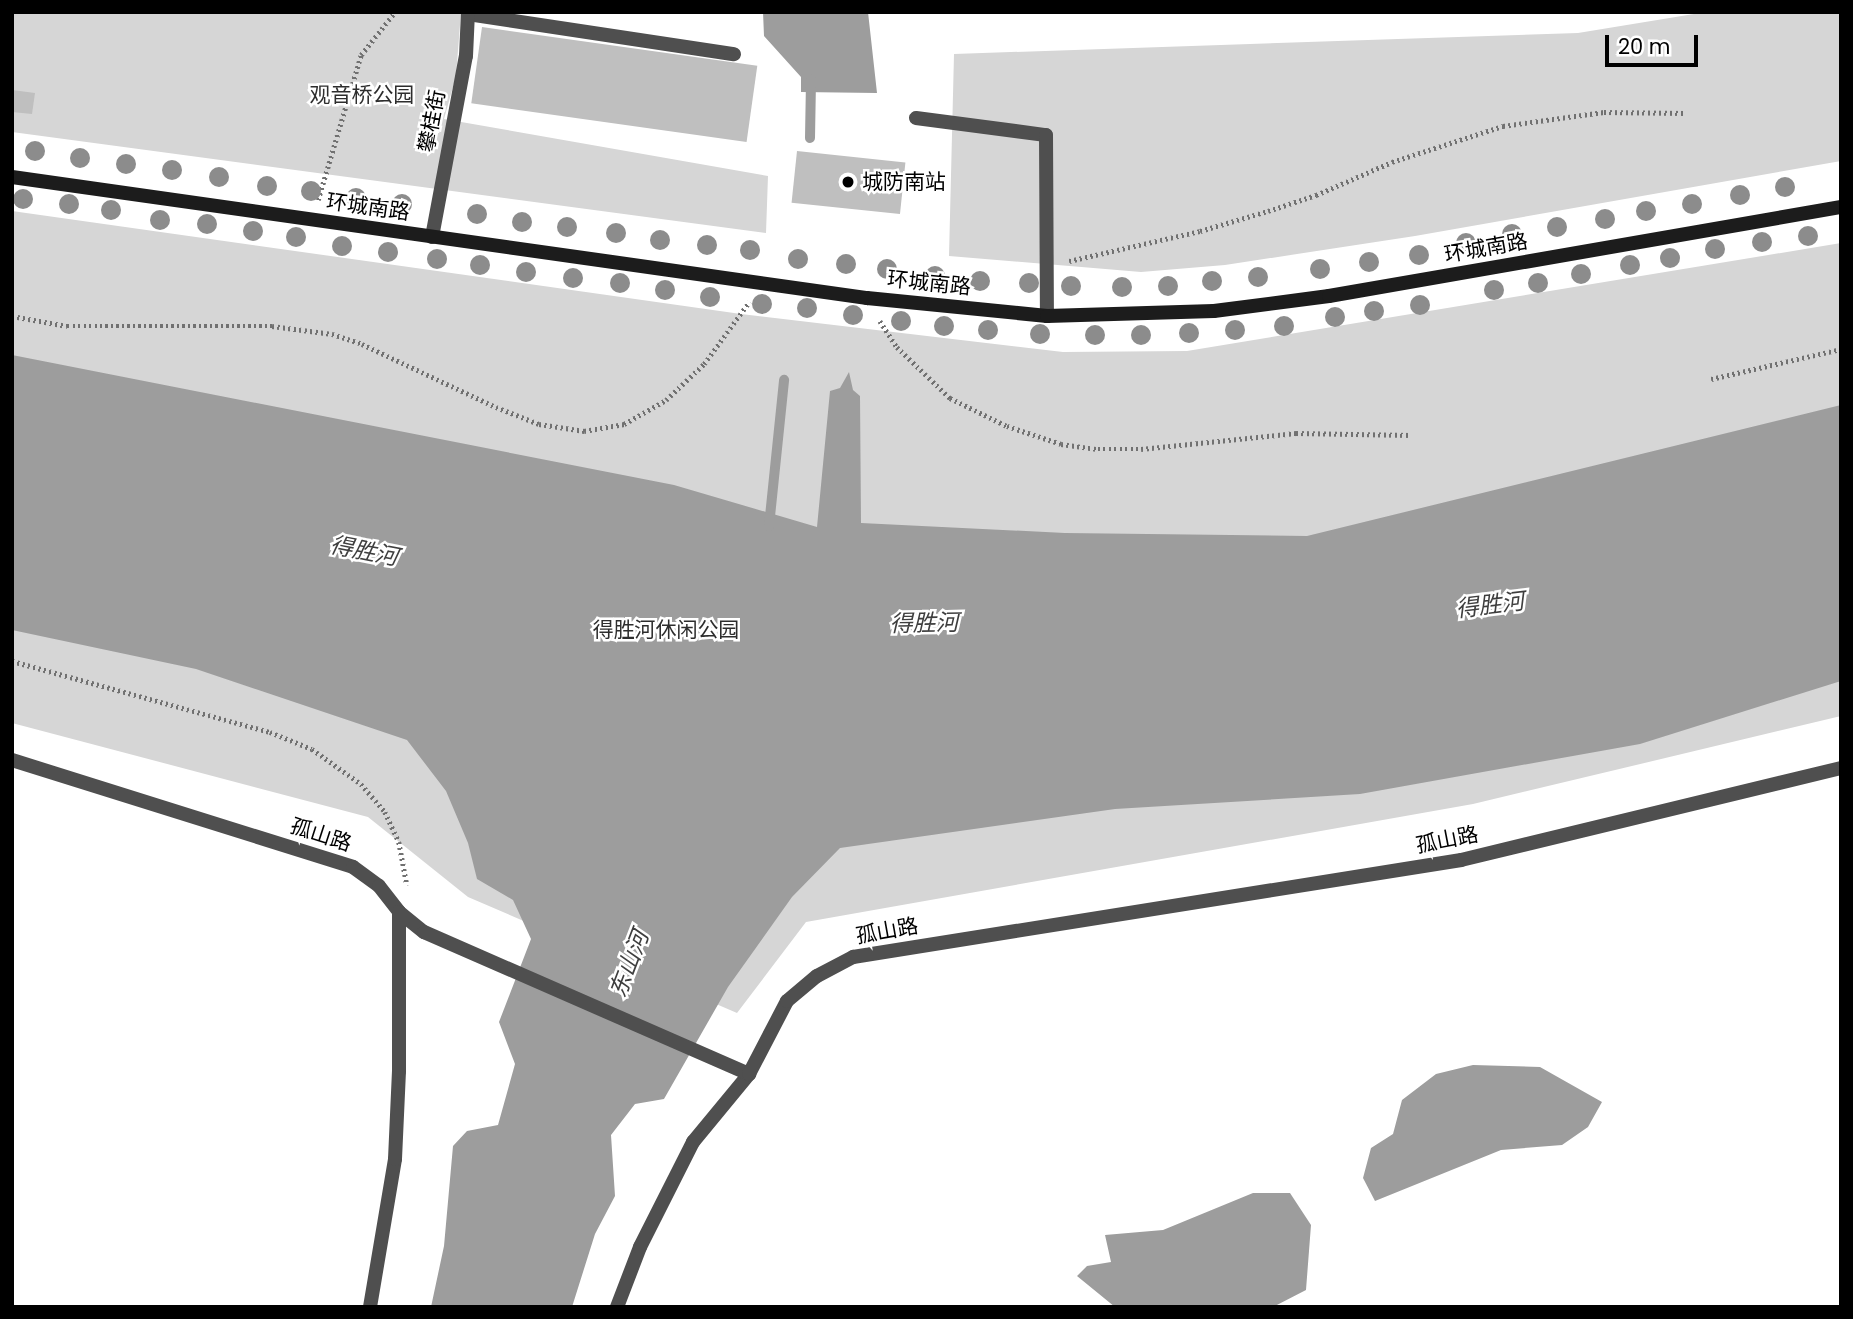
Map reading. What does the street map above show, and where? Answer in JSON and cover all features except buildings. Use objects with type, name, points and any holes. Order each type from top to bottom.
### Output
[{"type":"main road","name":"环城南路","points":[[12,177],[867,298],[1046,316],[1214,311],[1329,296],[1841,207]]},
{"type":"street","points":[[468,13],[734,54]]},
{"type":"street","name":"攀桂街","points":[[432,237],[466,56],[468,13]]},
{"type":"street","points":[[916,118],[1046,135],[1046,316]]},
{"type":"street","name":"孤山路","points":[[12,760],[353,867],[379,886],[399,912],[424,932],[469,954],[749,1074],[787,1001],[817,976],[853,957],[1461,860],[1841,768]]},
{"type":"street","points":[[370,1307],[395,1159],[399,1071],[399,912]]},
{"type":"street","points":[[617,1307],[640,1247],[693,1142],[749,1074]]},
{"type":"path","points":[[311,221],[339,136],[361,55],[395,12]]},
{"type":"path","points":[[1048,265],[1200,231],[1268,211],[1392,162],[1503,126],[1604,112],[1685,113]]},
{"type":"path","points":[[12,316],[67,326],[272,326],[332,334],[362,344],[528,420],[564,430],[584,431],[624,424],[666,400],[704,364],[741,314]]},
{"type":"path","points":[[884,329],[918,370],[950,398],[1007,426],[1061,444],[1098,449],[1141,449],[1296,433],[1411,435]]},
{"type":"path","points":[[1711,379],[1841,349]]},
{"type":"path","points":[[12,661],[270,732],[312,749],[361,784],[385,813],[399,842],[407,886]]},
{"type":"green space","name":"观音桥公园","points":[[12,12],[461,12],[456,76],[444,119],[768,176],[766,233],[12,132]]},
{"type":"green space","points":[[1706,12],[1841,12],[1841,161],[1415,236],[1225,265],[1141,272],[949,256],[954,54],[1578,33]]},
{"type":"green space","name":"得胜河休闲公园","points":[[12,211],[741,314],[1063,352],[1187,351],[1841,243],[1841,716],[1473,804],[806,922],[737,1013],[468,897],[368,817],[12,723]]},
{"type":"water","points":[[763,12],[868,12],[877,93],[801,92],[801,77],[764,36]]},
{"type":"water","points":[[12,355],[674,485],[817,527],[830,391],[840,388],[849,372],[853,390],[860,396],[861,523],[1065,533],[1307,536],[1841,405],[1841,681],[1640,744],[1360,794],[1115,809],[840,848],[792,897],[728,987],[664,1099],[635,1104],[611,1135],[615,1196],[595,1234],[572,1307],[431,1307],[444,1246],[453,1146],[467,1131],[498,1125],[515,1064],[499,1022],[531,939],[513,900],[477,879],[468,843],[446,791],[407,740],[196,669],[12,630]]},
{"type":"water","points":[[1473,1065],[1540,1067],[1602,1102],[1588,1127],[1562,1145],[1501,1150],[1375,1201],[1363,1178],[1371,1148],[1393,1134],[1402,1100],[1436,1074]]},
{"type":"water","points":[[1253,1193],[1290,1193],[1311,1225],[1306,1290],[1273,1307],[1115,1307],[1077,1276],[1087,1266],[1111,1262],[1105,1235],[1163,1230]]},
{"type":"waterway","points":[[810,138],[811,79]]},
{"type":"waterway","points":[[769,526],[784,380]]},
{"type":"place","name":"城防南站","points":[[848,182]]},
{"type":"water label","name":"得胜河","points":[[364,551]]},
{"type":"water label","name":"得胜河","points":[[1490,605]]},
{"type":"water label","name":"得胜河","points":[[924,623]]},
{"type":"water label","name":"东山河","points":[[629,964]]}]
